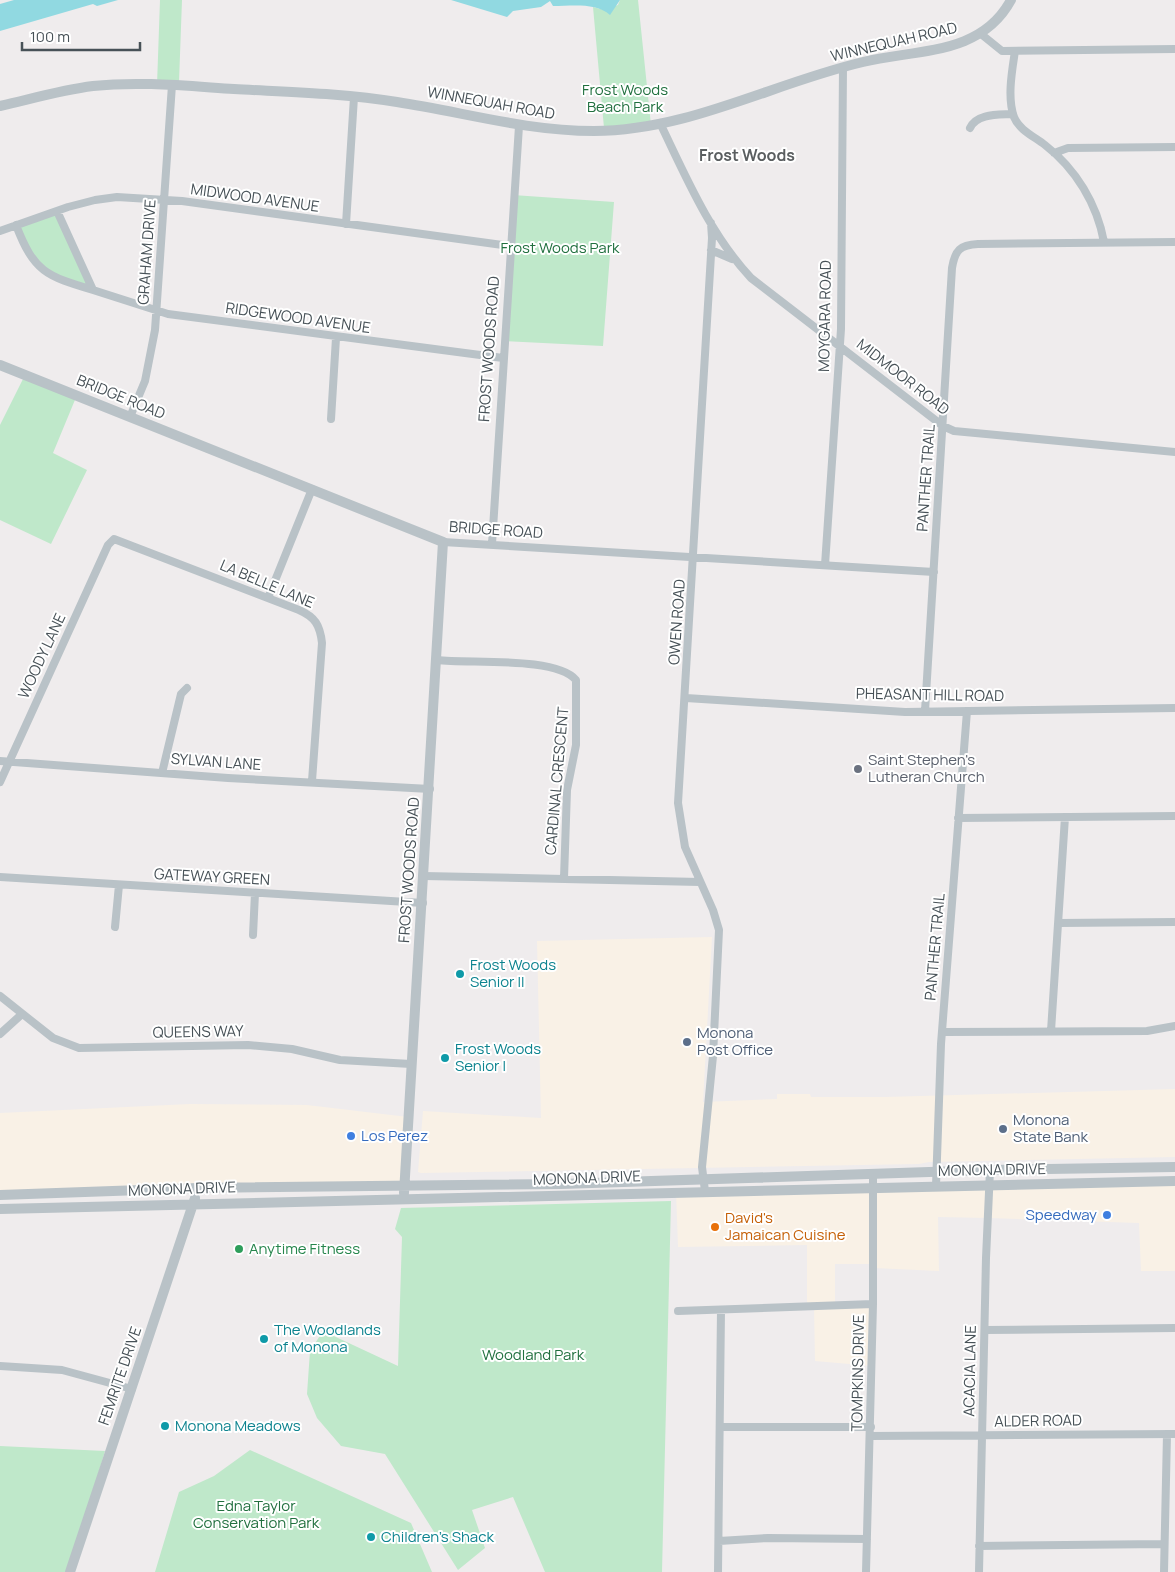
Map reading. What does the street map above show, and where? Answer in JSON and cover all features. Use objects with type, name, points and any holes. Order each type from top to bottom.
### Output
[{"type":"street","name":"WINNEQUAH ROAD","points":[[0,106],[93,86],[131,84],[172,85],[354,97],[399,102],[519,126],[549,130],[597,131],[685,118],[843,67],[955,46],[981,34],[995,23],[1011,0]]},
{"type":"street","points":[[981,34],[997,48],[1015,51],[1175,49]]},
{"type":"street","points":[[1015,51],[1011,95],[1013,114],[1023,128],[1054,153],[1072,172],[1092,204],[1102,226],[1104,242],[1175,242]]},
{"type":"street","name":"MOYGARA ROAD","points":[[825,565],[840,345],[843,67]]},
{"type":"street","name":"GRAHAM DRIVE","points":[[130,417],[147,374],[157,312],[172,85]]},
{"type":"street","points":[[346,224],[354,97]]},
{"type":"street","points":[[970,128],[974,121],[980,118],[1013,114]]},
{"type":"street","name":"OWEN ROAD","points":[[660,123],[711,223],[712,250],[679,796],[679,819],[685,847],[713,910],[719,930],[705,1191]]},
{"type":"street","name":"FROST WOODS ROAD","points":[[492,544],[519,126]]},
{"type":"street","points":[[1054,153],[1068,148],[1175,147]]},
{"type":"street","name":"MIDWOOD AVENUE","points":[[0,231],[57,211],[95,200],[110,198],[164,200],[510,246]]},
{"type":"street","points":[[57,211],[93,290]]},
{"type":"street","name":"MIDMOOR ROAD","points":[[711,223],[734,260],[751,278],[943,426],[954,431],[1175,452]]},
{"type":"street","name":"RIDGEWOOD AVENUE","points":[[16,225],[29,254],[42,270],[63,280],[157,312],[336,338],[503,358]]},
{"type":"street","name":"PANTHER TRAIL","points":[[925,711],[952,268],[956,251],[959,248],[978,244],[1104,242]]},
{"type":"street","name":"MIDMOOR ROAD","points":[[712,250],[734,260]]},
{"type":"street","points":[[331,419],[336,338]]},
{"type":"street","name":"BRIDGE ROAD","points":[[0,365],[443,542],[934,572]]},
{"type":"street","points":[[268,598],[312,489]]},
{"type":"street","name":"LA BELLE LANE","points":[[112,542],[114,539],[125,541],[311,616],[320,628],[322,643],[312,782]]},
{"type":"street","name":"WOODY LANE","points":[[0,782],[108,545],[112,542]]},
{"type":"street","name":"FROST WOODS ROAD","points":[[404,1200],[411,1064],[430,789],[443,542]]},
{"type":"street","name":"CARDINAL CRESCENT","points":[[437,660],[554,667],[570,673],[576,680],[576,745],[567,790],[564,878]]},
{"type":"street","points":[[162,773],[181,694],[187,688]]},
{"type":"street","name":"PHEASANT HILL ROAD","points":[[686,698],[925,711],[1175,708]]},
{"type":"street","name":"PANTHER TRAIL","points":[[936,1186],[938,1096],[942,1032],[967,710]]},
{"type":"street","name":"SYLVAN LANE","points":[[0,761],[430,789]]},
{"type":"street","points":[[958,818],[1175,816]]},
{"type":"street","points":[[1051,1031],[1065,817]]},
{"type":"street","points":[[424,876],[700,882]]},
{"type":"street","name":"GATEWAY GREEN","points":[[0,877],[423,903]]},
{"type":"street","points":[[115,927],[119,885]]},
{"type":"street","points":[[253,935],[255,893]]},
{"type":"street","points":[[1059,923],[1175,922]]},
{"type":"street","name":"QUEENS WAY","points":[[0,996],[53,1038],[79,1048],[248,1045],[292,1049],[340,1060],[411,1064]]},
{"type":"street","points":[[0,1034],[22,1014]]},
{"type":"street","points":[[942,1032],[1147,1031],[1175,1026]]},
{"type":"street","name":"MONONA DRIVE","points":[[0,1195],[197,1188],[404,1186],[873,1175],[990,1170],[1175,1167]]},
{"type":"street","name":"ACACIA LANE","points":[[979,1572],[990,1170]]},
{"type":"street","name":"TOMPKINS DRIVE","points":[[866,1572],[874,1304],[873,1175]]},
{"type":"street","name":"MONONA DRIVE","points":[[0,1209],[1175,1180]]},
{"type":"street","name":"FEMRITE DRIVE","points":[[70,1572],[194,1203],[197,1188]]},
{"type":"street","points":[[678,1311],[874,1304]]},
{"type":"street","points":[[718,1572],[722,1310]]},
{"type":"street","points":[[985,1330],[1175,1328]]},
{"type":"street","points":[[0,1366],[62,1370],[132,1390]]},
{"type":"street","points":[[720,1427],[871,1427]]},
{"type":"street","points":[[1164,1572],[1171,1434]]},
{"type":"street","name":"ALDER ROAD","points":[[871,1436],[1171,1434]]},
{"type":"street","points":[[719,1540],[768,1538],[867,1539]]},
{"type":"street","points":[[979,1546],[1164,1544]]},
{"type":"shaded area","points":[[712,937],[703,1102],[777,1099],[777,1094],[810,1094],[811,1097],[885,1097],[1175,1089],[1175,1157],[929,1162],[919,1164],[418,1172],[423,1111],[541,1118],[537,941]]},
{"type":"shaded area","points":[[190,1104],[307,1105],[408,1117],[404,1186],[0,1195],[0,1113]]},
{"type":"shaded area","points":[[1175,1181],[1175,1271],[1141,1271],[1139,1223],[988,1218],[938,1217],[939,1271],[874,1268],[874,1264],[835,1264],[835,1306],[873,1304],[872,1366],[815,1361],[814,1307],[807,1307],[807,1245],[678,1247],[676,1191]]},
{"type":"green space","points":[[160,0],[182,0],[179,82],[157,85]]},
{"type":"green space","name":"Frost Woods Beach Park","points":[[620,0],[638,0],[651,125],[604,128],[593,7],[604,10],[618,5]]},
{"type":"green space","name":"Frost Woods Park","points":[[513,195],[614,202],[603,346],[504,341]]},
{"type":"green space","points":[[57,211],[93,290],[42,270],[16,225]]},
{"type":"green space","points":[[25,375],[77,395],[53,453],[87,470],[51,544],[0,520],[0,425]]},
{"type":"green space","name":"Woodland Park","points":[[671,1201],[662,1572],[545,1572],[513,1497],[472,1510],[485,1548],[458,1570],[385,1454],[341,1446],[317,1418],[307,1394],[310,1351],[323,1331],[398,1366],[402,1237],[395,1229],[401,1208]]},
{"type":"green space","points":[[0,1446],[105,1451],[69,1572],[0,1572]]},
{"type":"green space","name":"Edna Taylor Conservation Park","points":[[250,1450],[411,1523],[432,1572],[155,1572],[179,1492],[214,1476]]},
{"type":"water","points":[[14,0],[118,0],[97,6],[93,4],[0,31],[0,4]]},
{"type":"water","points":[[451,0],[620,0],[610,15],[591,6],[553,6],[550,1],[541,7],[513,11],[507,17]]},
{"type":"place","name":"Saint Stephen's Lutheran Church","points":[[858,769]]},
{"type":"place","name":"Frost Woods Senior II","points":[[460,974]]},
{"type":"place","name":"Monona Post Office","points":[[687,1042]]},
{"type":"place","name":"Frost Woods Senior I","points":[[445,1058]]},
{"type":"place","name":"Monona State Bank","points":[[1003,1129]]},
{"type":"place","name":"Los Perez","points":[[351,1136]]},
{"type":"place","name":"Speedway","points":[[1107,1215]]},
{"type":"place","name":"David's Jamaican Cuisine","points":[[715,1227]]},
{"type":"place","name":"Anytime Fitness","points":[[239,1249]]},
{"type":"place","name":"The Woodlands of Monona","points":[[264,1339]]},
{"type":"place","name":"Monona Meadows","points":[[165,1426]]},
{"type":"place","name":"Children's Shack","points":[[371,1537]]},
{"type":"district","name":"Frost Woods","points":[[747,155]]}]
